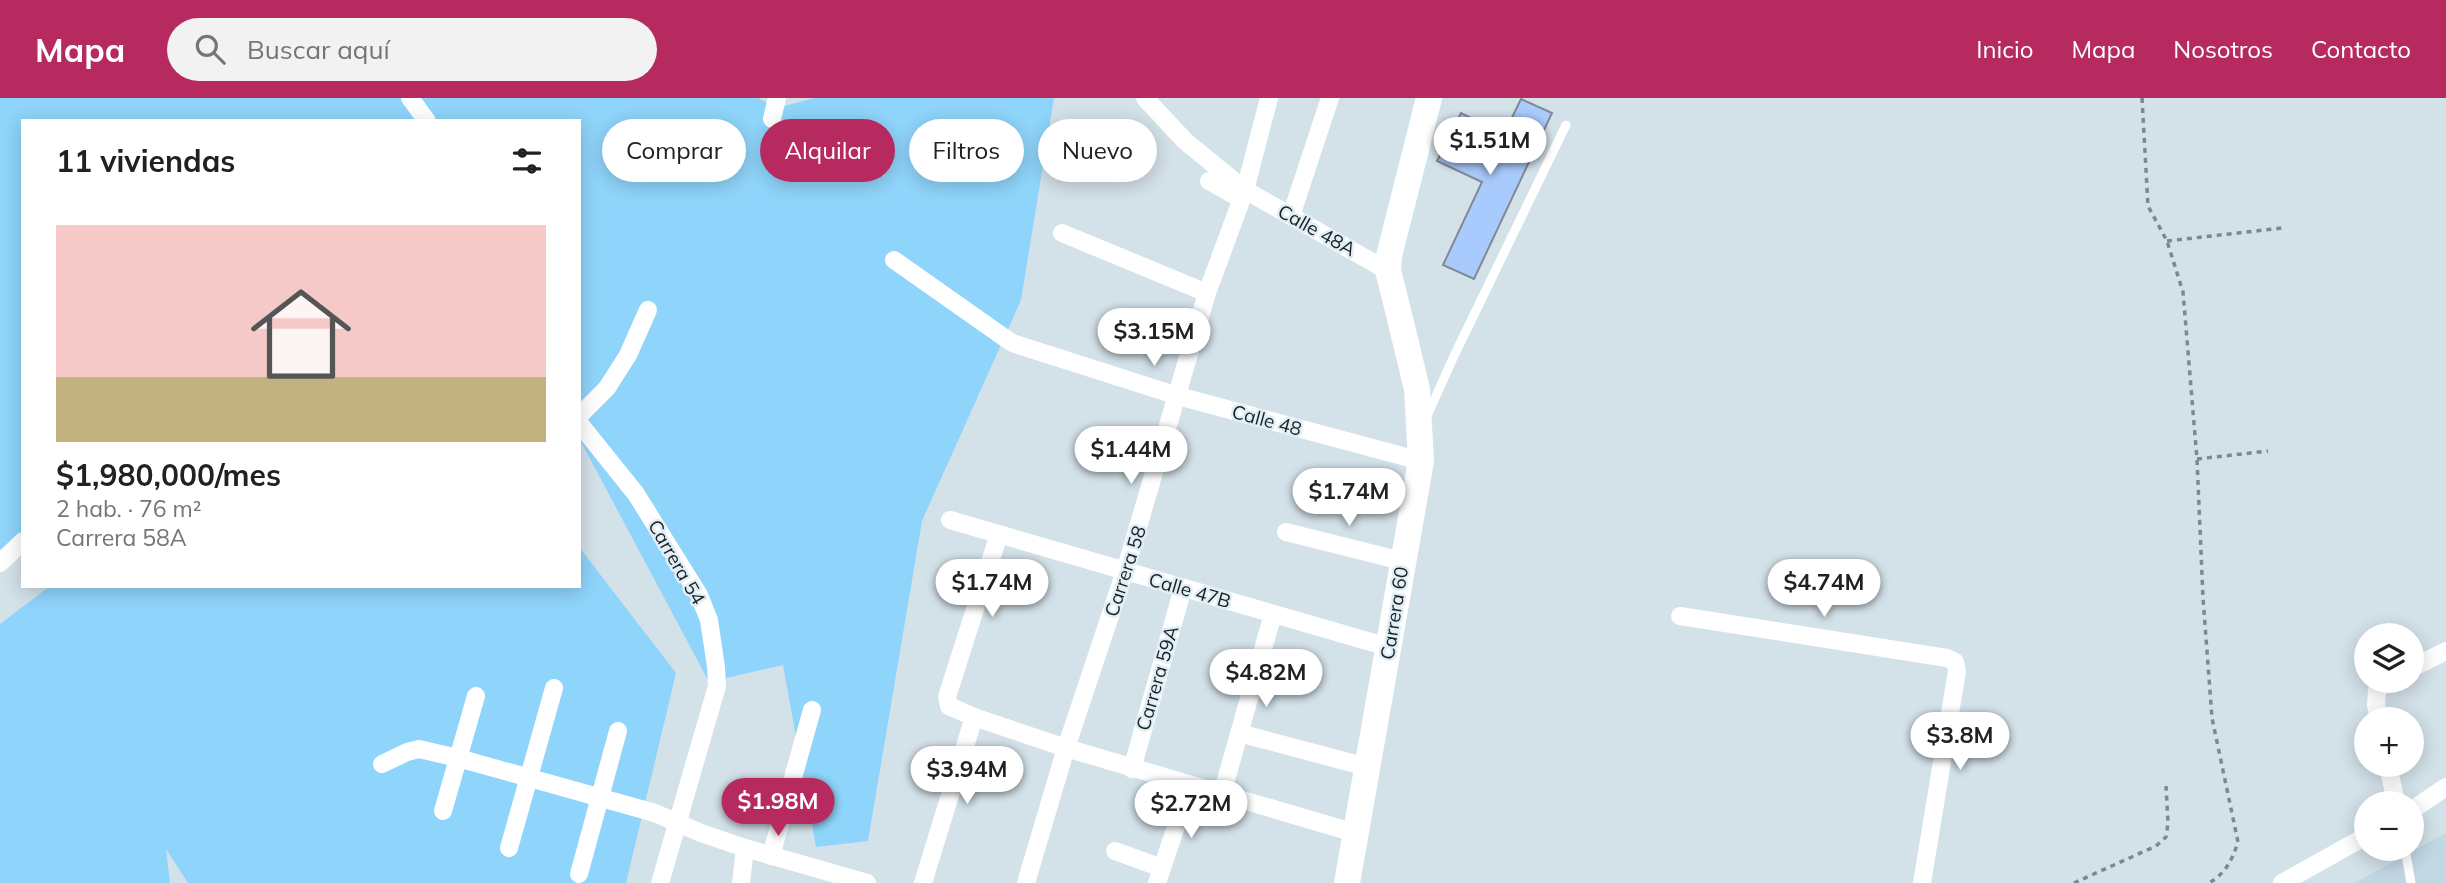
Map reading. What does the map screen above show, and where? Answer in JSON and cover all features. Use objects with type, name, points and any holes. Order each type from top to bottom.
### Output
[{"type":"street","points":[[410,98],[425,119]]},
{"type":"street","points":[[772,119],[777,98]]},
{"type":"street","points":[[1145,98],[1185,141],[1243,195]]},
{"type":"street","name":"Carrera 58","points":[[1026,883],[1066,748],[1125,571],[1207,293],[1243,195],[1269,98]]},
{"type":"street","points":[[1291,216],[1330,98]]},
{"type":"street","name":"Carrera 60","points":[[1347,883],[1421,461],[1417,389],[1388,271],[1389,256],[1429,98]]},
{"type":"street","points":[[1209,181],[1243,195]]},
{"type":"street","name":"Calle 48A","points":[[1243,195],[1291,216],[1388,271]]},
{"type":"street","points":[[1062,233],[1207,293]]},
{"type":"street","name":"Calle 48","points":[[894,260],[1012,343],[1178,396],[1421,461]]},
{"type":"street","points":[[581,414],[607,388],[628,355],[648,310]]},
{"type":"street","name":"Carrera 54","points":[[581,425],[636,494],[699,595],[709,620],[717,686],[660,883]]},
{"type":"street","name":"Calle 47B","points":[[950,520],[1388,647]]},
{"type":"street","points":[[1286,532],[1402,561]]},
{"type":"street","points":[[999,534],[947,697],[949,706],[974,717],[1132,769],[1355,833]]},
{"type":"street","points":[[0,564],[21,543]]},
{"type":"street","name":"Carrera 59A","points":[[1132,769],[1183,588]]},
{"type":"street","points":[[1222,794],[1273,614]]},
{"type":"street","points":[[1680,616],[1947,658],[1955,662],[1957,671],[1922,883]]},
{"type":"street","points":[[2424,662],[2446,651]]},
{"type":"street","points":[[509,848],[554,688]]},
{"type":"street","points":[[443,811],[476,696]]},
{"type":"street","points":[[771,856],[812,710]]},
{"type":"street","points":[[923,883],[974,717]]},
{"type":"street","points":[[579,874],[618,731]]},
{"type":"street","points":[[1240,733],[1367,767]]},
{"type":"street","points":[[382,764],[419,749],[458,758],[655,813],[834,879],[867,883]]},
{"type":"street","points":[[1115,851],[1159,875],[1189,785]]},
{"type":"street","points":[[2424,802],[2446,787]]},
{"type":"street","points":[[2282,883],[2354,843]]},
{"type":"street","points":[[741,883],[745,848]]},
{"type":"lane","points":[[1421,430],[1566,125]]},
{"type":"lane","points":[[2407,861],[2412,883]]},
{"type":"path","points":[[2142,98],[2148,206],[2167,241],[2183,292],[2197,459],[2212,718],[2238,842],[2232,861],[2219,877],[2209,883]]},
{"type":"path","points":[[2167,241],[2283,228]]},
{"type":"path","points":[[2197,459],[2268,451]]},
{"type":"path","points":[[2074,883],[2155,846],[2166,837],[2166,786]]},
{"type":"shaded area","points":[[0,98],[758,98],[777,108],[814,98],[1054,98],[1051,119],[1038,119],[1038,182],[1040,182],[1021,300],[922,521],[868,841],[816,847],[783,665],[709,682],[581,442],[581,119],[21,119],[21,541],[0,559]]},
{"type":"shaded area","points":[[581,550],[676,673],[626,883],[188,883],[166,849],[170,883],[0,883],[0,624],[47,588],[581,588]]},
{"type":"shaded area","points":[[2446,833],[2446,883],[2354,883],[2394,861],[2424,861],[2424,845]]},
{"type":"building","points":[[1521,99],[1552,113],[1474,279],[1443,265],[1482,182],[1437,161],[1461,113],[1504,134]]}]
